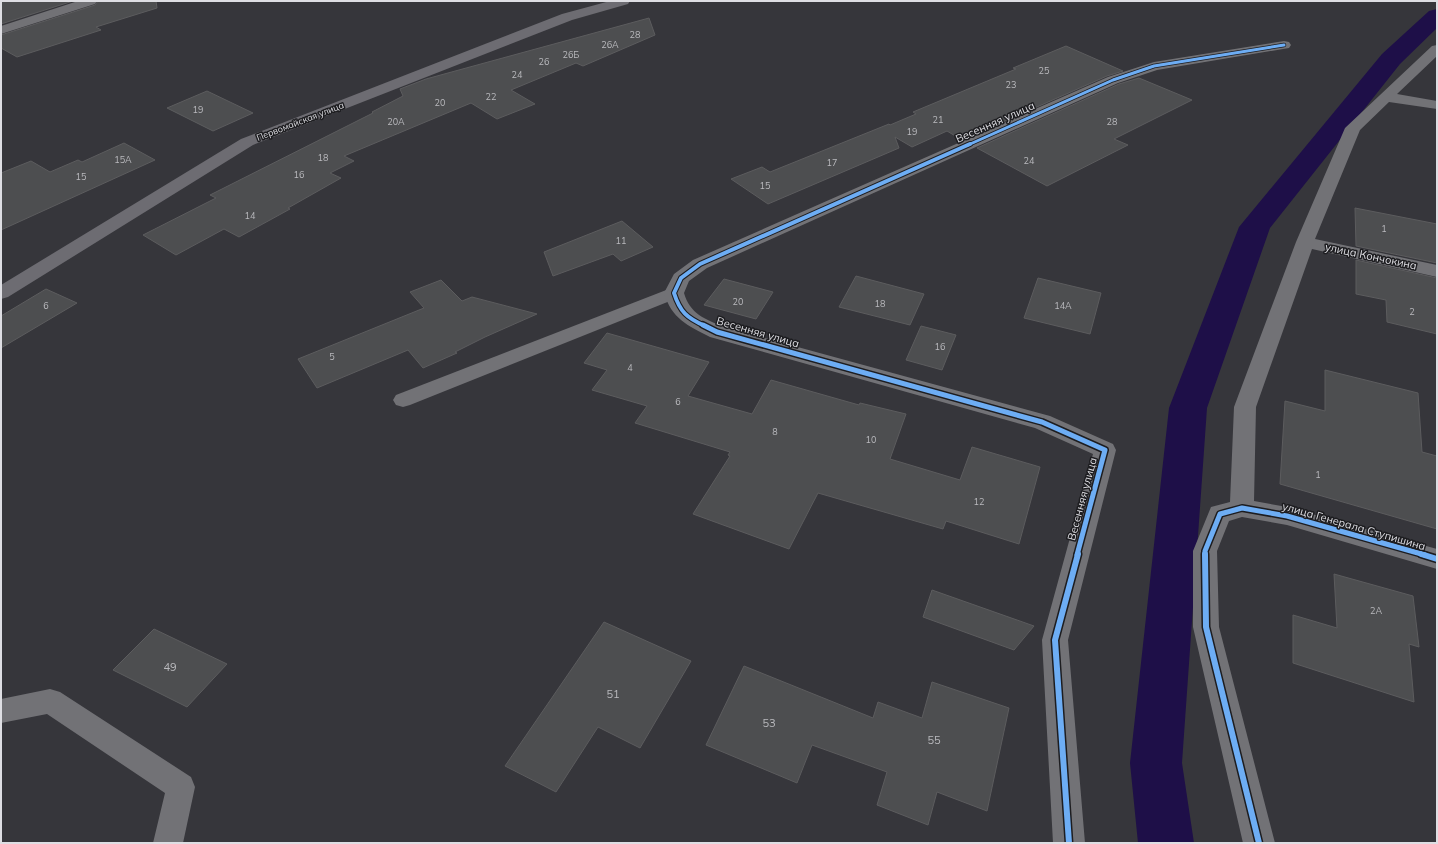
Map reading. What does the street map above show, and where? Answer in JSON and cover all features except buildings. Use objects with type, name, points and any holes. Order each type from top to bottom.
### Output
[{"type":"main road","name":"Первомайская улица","points":[[1,293],[247,142],[567,17],[624,1]]},
{"type":"street","points":[[1,30],[91,1]]},
{"type":"street","name":"Весенняя улица","points":[[1069,843],[1055,640],[1106,450],[1042,422],[717,332],[692,320],[678,306],[674,293],[681,278],[700,264],[1113,80],[1154,66],[1284,45]]},
{"type":"street","points":[[1259,843],[1206,627],[1205,551],[1220,514],[1242,508],[1245,407],[1305,242],[1353,128],[1437,49]]},
{"type":"street","points":[[1387,97],[1437,105]]},
{"type":"street","name":"улица Кончокина","points":[[1305,242],[1437,271]]},
{"type":"street","name":"улица Генерала Ступишина","points":[[1242,508],[1287,516],[1437,559]]},
{"type":"lane","points":[[404,400],[674,293]]},
{"type":"lane","points":[[1,711],[50,701],[181,787],[168,843]]},
{"type":"waterway","points":[[1166,843],[1156,763],[1188,408],[1255,227],[1391,59],[1437,16]]},
{"type":"cycle path","points":[[1069,843],[1055,640],[1105,450],[1042,422],[717,332],[692,320],[678,306],[674,293],[681,278],[700,264],[1113,80],[1154,66],[1284,45]]},
{"type":"cycle path","points":[[1259,843],[1206,627],[1205,551],[1220,514],[1242,508],[1287,516],[1437,559]]}]
